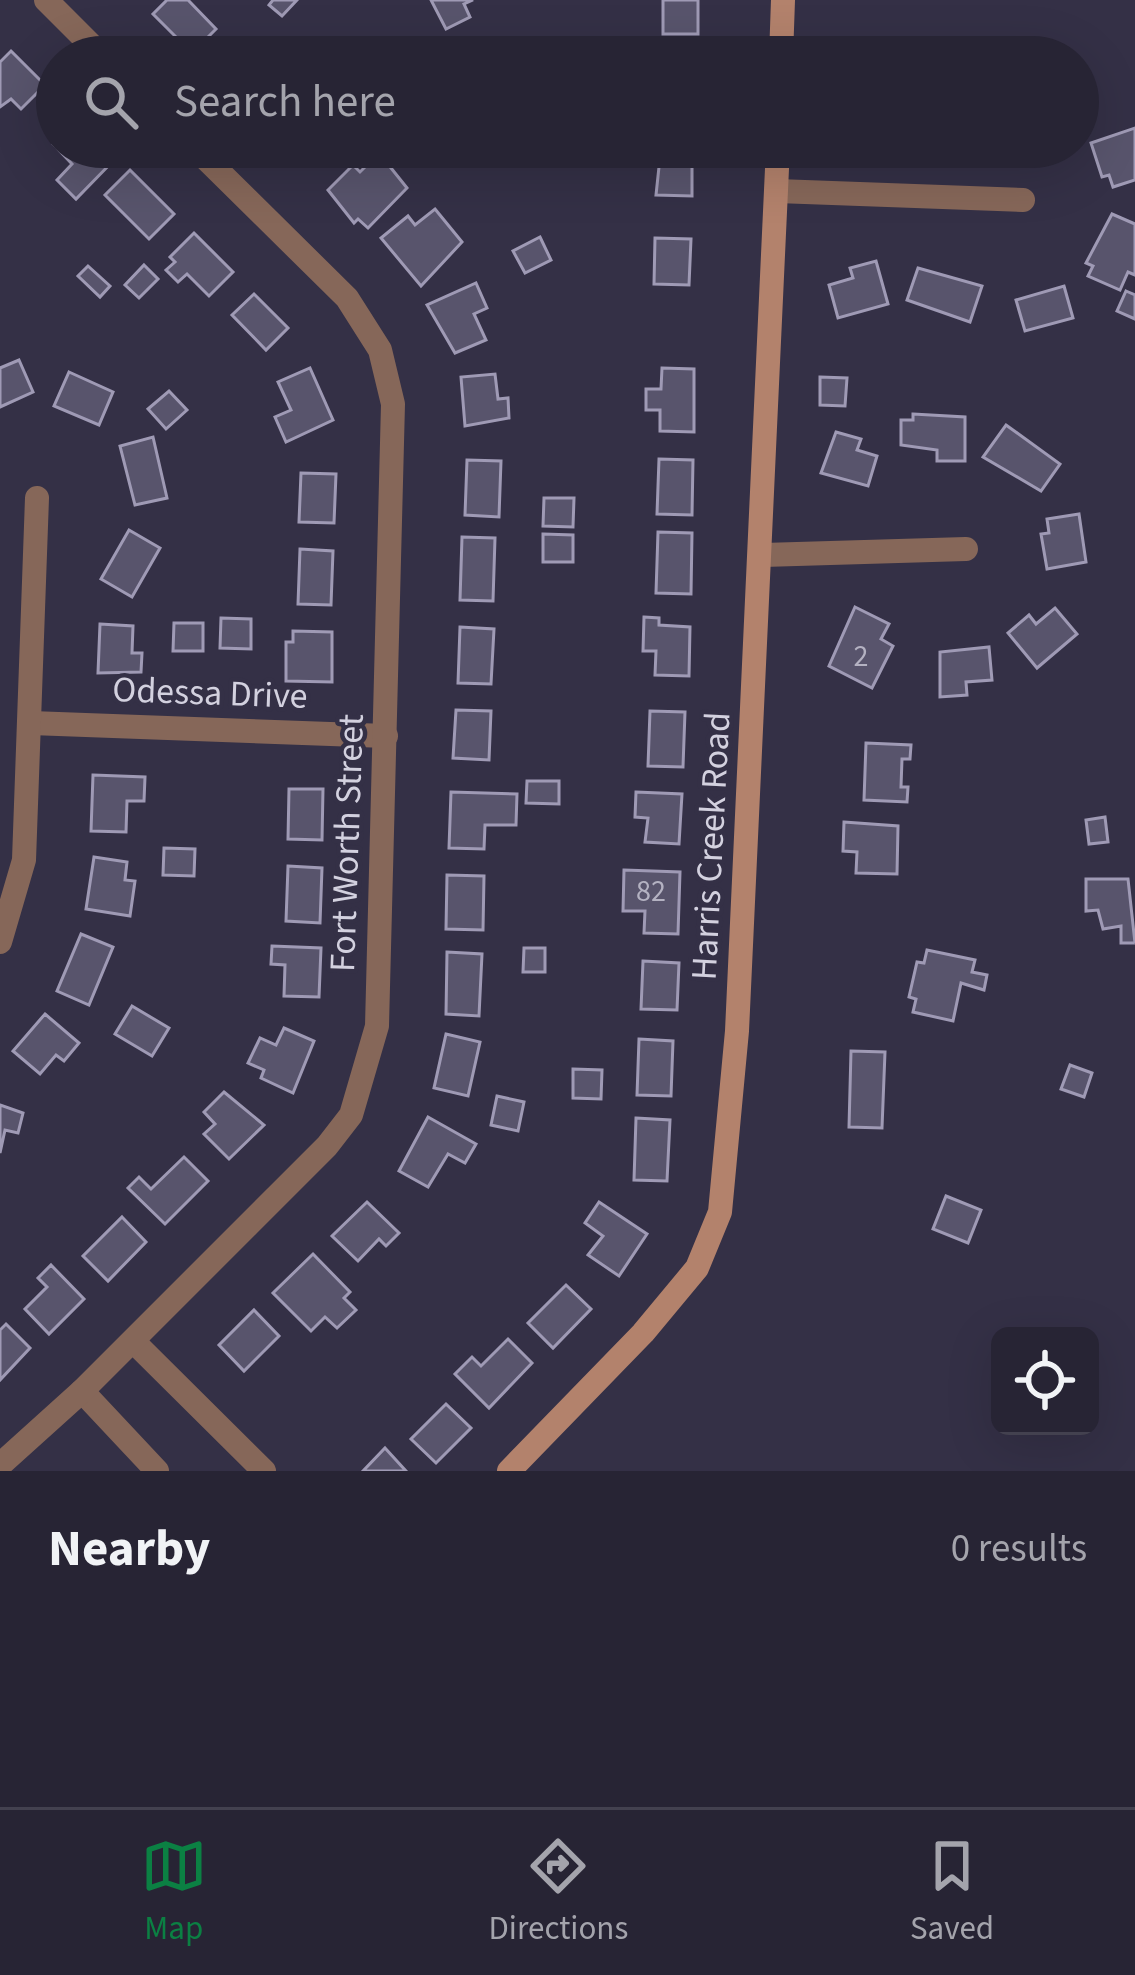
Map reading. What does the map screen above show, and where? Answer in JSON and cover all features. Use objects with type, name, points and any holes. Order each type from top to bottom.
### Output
[{"type":"street","points":[[46,0],[83,36]]},
{"type":"street","points":[[782,36],[783,0]]},
{"type":"street","name":"Fort Worth Street","points":[[0,1465],[296,1180],[351,1115],[377,1026],[393,404],[380,350],[347,298],[215,168]]},
{"type":"street","name":"Harris Creek Road","points":[[509,1471],[643,1333],[697,1268],[720,1212],[737,1031],[763,555],[778,168]]},
{"type":"street","points":[[777,191],[1023,200]]},
{"type":"street","points":[[0,942],[23,860],[37,498]]},
{"type":"street","points":[[763,555],[966,549]]},
{"type":"street","name":"Odessa Drive","points":[[31,723],[386,736]]},
{"type":"street","points":[[133,1341],[263,1471]]},
{"type":"street","points":[[82,1391],[158,1471]]},
{"type":"building","points":[[167,0],[188,0],[216,29],[209,36],[175,36],[153,14]]},
{"type":"building","points":[[273,0],[297,0],[282,16],[269,5]]},
{"type":"building","points":[[431,0],[473,0],[464,4],[470,17],[446,29]]},
{"type":"building","points":[[663,0],[698,0],[698,34],[663,34]]},
{"type":"building","points":[[11,51],[36,76],[36,94],[21,109],[11,99],[0,107],[0,62]]},
{"type":"building","points":[[1135,128],[1135,180],[1113,187],[1109,175],[1102,177],[1099,140]]},
{"type":"building","points":[[68,168],[106,168],[76,199],[57,180]]},
{"type":"building","points":[[350,168],[360,172],[391,168],[407,188],[368,228],[358,219],[354,223],[328,190]]},
{"type":"building","points":[[659,168],[692,168],[692,196],[656,195]]},
{"type":"building","points":[[130,170],[174,214],[149,239],[105,195]]},
{"type":"building","points":[[435,209],[462,242],[421,286],[381,238],[408,216],[415,225]]},
{"type":"building","points":[[1112,214],[1135,224],[1135,275],[1128,272],[1120,290],[1088,276],[1093,266],[1086,263]]},
{"type":"building","points":[[194,233],[233,272],[209,296],[187,274],[178,282],[166,270],[175,262],[170,257]]},
{"type":"building","points":[[540,237],[551,260],[525,273],[513,251]]},
{"type":"building","points":[[655,238],[691,239],[689,285],[654,284]]},
{"type":"building","points":[[876,261],[888,304],[838,318],[829,285],[853,278],[850,268]]},
{"type":"building","points":[[144,265],[158,279],[139,298],[125,285]]},
{"type":"building","points":[[88,266],[110,286],[100,297],[78,276]]},
{"type":"building","points":[[918,268],[982,286],[970,322],[907,300]]},
{"type":"building","points":[[476,283],[487,308],[474,314],[486,340],[455,353],[427,305]]},
{"type":"building","points":[[1064,286],[1073,318],[1025,331],[1016,300]]},
{"type":"building","points":[[1126,291],[1135,295],[1135,319],[1117,311]]},
{"type":"building","points":[[254,294],[288,328],[266,350],[232,315]]},
{"type":"building","points":[[19,360],[33,392],[0,407],[0,368]]},
{"type":"building","points":[[310,368],[333,420],[286,442],[275,417],[291,410],[278,382]]},
{"type":"building","points":[[662,368],[694,369],[694,432],[660,431],[660,410],[646,410],[646,389],[661,389]]},
{"type":"building","points":[[69,372],[113,392],[99,425],[54,406]]},
{"type":"building","points":[[495,374],[498,399],[508,398],[509,418],[465,426],[461,377]]},
{"type":"building","points":[[820,377],[847,378],[845,406],[820,405]]},
{"type":"building","points":[[169,391],[187,410],[166,429],[148,409]]},
{"type":"building","points":[[913,414],[965,417],[965,461],[937,461],[937,450],[901,445],[901,420],[913,420]]},
{"type":"building","points":[[1006,425],[1060,464],[1041,491],[983,457]]},
{"type":"building","points":[[836,432],[861,439],[857,450],[877,456],[868,486],[821,473]]},
{"type":"building","points":[[153,437],[167,498],[135,505],[120,446]]},
{"type":"building","points":[[659,459],[693,460],[692,515],[657,514]]},
{"type":"building","points":[[467,460],[501,461],[499,517],[465,515]]},
{"type":"building","points":[[301,473],[336,474],[334,523],[299,522]]},
{"type":"building","points":[[544,498],[574,498],[573,527],[543,526]]},
{"type":"building","points":[[1079,514],[1086,562],[1047,569],[1041,534],[1049,533],[1047,519]]},
{"type":"building","points":[[129,530],[160,548],[132,597],[101,579]]},
{"type":"building","points":[[658,532],[692,533],[691,594],[656,593]]},
{"type":"building","points":[[543,534],[573,535],[573,562],[543,562]]},
{"type":"building","points":[[462,537],[495,538],[493,601],[460,600]]},
{"type":"building","points":[[300,549],[333,551],[331,605],[298,604]]},
{"type":"building","points":[[855,607],[889,624],[881,639],[893,646],[872,688],[829,666]]},
{"type":"building","points":[[1055,608],[1077,634],[1037,668],[1008,633],[1029,615],[1036,624]]},
{"type":"building","points":[[644,617],[659,618],[659,625],[690,627],[689,676],[655,675],[656,651],[643,651]]},
{"type":"building","points":[[221,618],[251,619],[251,649],[220,648]]},
{"type":"building","points":[[174,623],[203,623],[203,651],[173,651]]},
{"type":"building","points":[[100,624],[133,626],[132,653],[142,653],[141,672],[98,673]]},
{"type":"building","points":[[460,627],[494,629],[491,684],[458,683]]},
{"type":"building","points":[[293,631],[332,632],[332,682],[286,681],[286,642],[293,642]]},
{"type":"building","points":[[989,647],[992,680],[966,682],[967,695],[940,697],[940,652]]},
{"type":"building","points":[[456,710],[491,711],[489,760],[453,758]]},
{"type":"building","points":[[650,711],[685,712],[683,767],[648,766]]},
{"type":"building","points":[[866,743],[911,745],[910,759],[902,759],[901,787],[908,787],[907,802],[864,800]]},
{"type":"building","points":[[93,775],[145,777],[144,801],[127,801],[126,832],[91,831]]},
{"type":"building","points":[[527,781],[559,781],[559,804],[526,803]]},
{"type":"building","points":[[289,789],[323,789],[322,840],[288,839]]},
{"type":"building","points":[[451,792],[517,794],[516,825],[485,825],[484,849],[449,848]]},
{"type":"building","points":[[636,792],[682,794],[679,844],[645,842],[648,818],[635,817]]},
{"type":"building","points":[[1105,817],[1108,842],[1089,844],[1086,820]]},
{"type":"building","points":[[844,822],[898,826],[897,874],[856,873],[857,852],[843,851]]},
{"type":"building","points":[[164,848],[195,849],[194,876],[163,875]]},
{"type":"building","points":[[94,857],[127,862],[125,880],[135,881],[130,916],[86,909]]},
{"type":"building","points":[[288,866],[322,868],[320,923],[286,921]]},
{"type":"building","points":[[624,870],[680,872],[678,934],[644,933],[645,911],[623,911]]},
{"type":"building","points":[[447,875],[484,876],[483,930],[446,929]]},
{"type":"building","points":[[1086,879],[1128,879],[1135,943],[1121,943],[1121,926],[1103,929],[1098,910],[1086,911]]},
{"type":"building","points":[[81,934],[113,947],[89,1005],[57,991]]},
{"type":"building","points":[[272,946],[321,948],[319,997],[284,996],[285,965],[271,964]]},
{"type":"building","points":[[524,948],[545,948],[545,972],[523,972]]},
{"type":"building","points":[[927,950],[975,960],[972,972],[987,975],[984,990],[961,983],[953,1021],[913,1012],[916,999],[909,997],[917,962],[924,963]]},
{"type":"building","points":[[447,952],[482,954],[479,1016],[446,1014]]},
{"type":"building","points":[[643,961],[679,963],[677,1010],[641,1009]]},
{"type":"building","points":[[132,1006],[169,1028],[152,1056],[115,1034]]},
{"type":"building","points":[[45,1014],[79,1043],[64,1061],[56,1055],[40,1074],[13,1051]]},
{"type":"building","points":[[284,1028],[314,1041],[293,1093],[261,1078],[264,1070],[248,1063],[260,1038],[276,1045]]},
{"type":"building","points":[[446,1034],[480,1042],[468,1096],[434,1088]]},
{"type":"building","points":[[639,1039],[673,1041],[671,1096],[637,1095]]},
{"type":"building","points":[[851,1051],[885,1052],[882,1128],[849,1127]]},
{"type":"building","points":[[1070,1065],[1092,1073],[1084,1097],[1061,1089]]},
{"type":"building","points":[[573,1069],[602,1070],[601,1099],[573,1098]]},
{"type":"building","points":[[224,1092],[264,1125],[229,1159],[204,1134],[215,1124],[204,1112]]},
{"type":"building","points":[[497,1096],[524,1102],[518,1131],[491,1125]]},
{"type":"building","points":[[0,1105],[23,1113],[18,1133],[5,1130],[0,1153]]},
{"type":"building","points":[[428,1117],[476,1144],[465,1163],[448,1154],[428,1187],[399,1171]]},
{"type":"building","points":[[636,1118],[670,1120],[667,1181],[634,1180]]},
{"type":"building","points":[[184,1157],[208,1181],[165,1224],[128,1188],[139,1177],[151,1189]]},
{"type":"building","points":[[946,1196],[981,1210],[968,1243],[933,1229]]},
{"type":"building","points":[[367,1202],[399,1233],[386,1246],[379,1239],[358,1261],[332,1236]]},
{"type":"building","points":[[599,1202],[647,1234],[619,1276],[588,1255],[603,1236],[585,1223]]},
{"type":"building","points":[[122,1217],[146,1242],[108,1281],[83,1256]]},
{"type":"building","points":[[313,1254],[350,1292],[344,1298],[356,1310],[337,1328],[325,1317],[311,1331],[273,1293]]},
{"type":"building","points":[[51,1265],[84,1299],[49,1334],[25,1309],[47,1287],[38,1278]]},
{"type":"building","points":[[566,1285],[591,1309],[553,1348],[528,1323]]},
{"type":"building","points":[[254,1310],[279,1336],[244,1371],[219,1345]]},
{"type":"building","points":[[6,1324],[30,1348],[0,1380],[0,1330]]},
{"type":"building","points":[[508,1339],[532,1363],[489,1408],[455,1374],[472,1357],[481,1366]]},
{"type":"building","points":[[446,1404],[471,1428],[436,1463],[411,1439]]},
{"type":"building","points":[[385,1448],[406,1471],[363,1471]]}]
